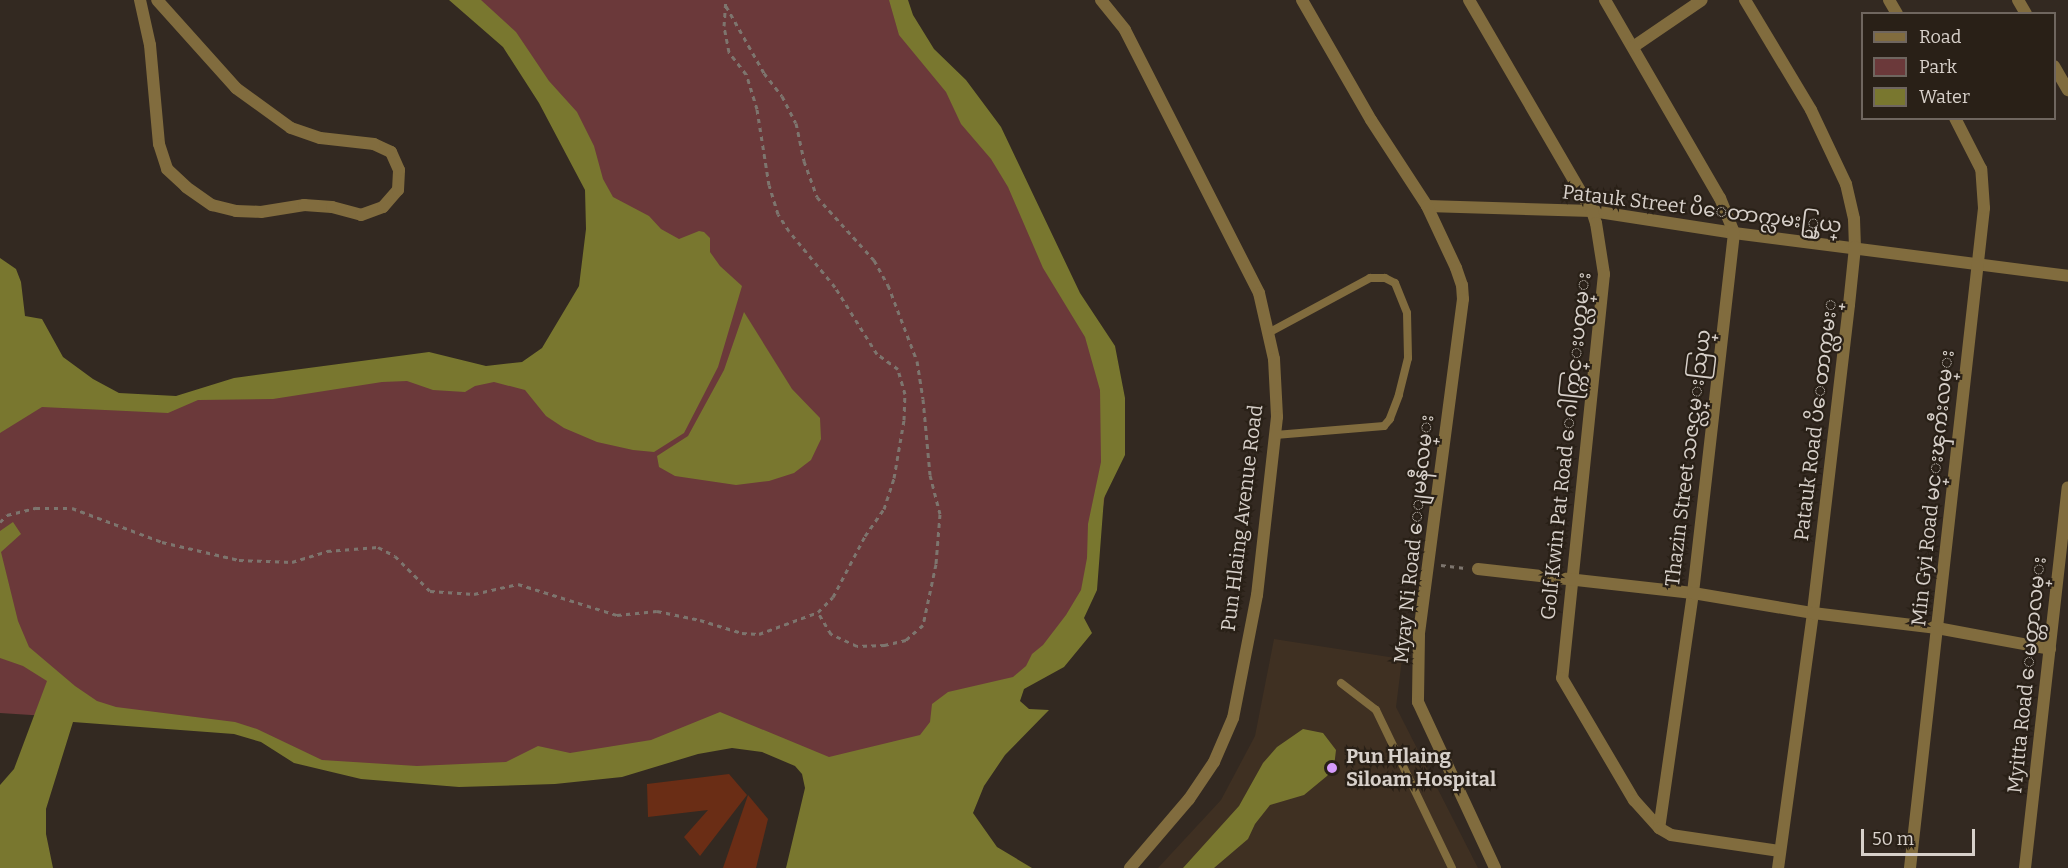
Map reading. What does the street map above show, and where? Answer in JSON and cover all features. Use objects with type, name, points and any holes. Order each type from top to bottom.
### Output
[{"type":"street","points":[[140,0],[150,45],[159,144],[167,169],[186,187],[212,205],[237,211],[261,212],[304,205],[332,207],[361,215],[383,207],[398,190],[399,170],[391,152],[374,144],[320,138],[291,128],[236,88],[158,0]]},
{"type":"street","name":"Pun Hlaing Avenue Road","points":[[1101,0],[1125,30],[1260,293],[1274,360],[1277,417],[1257,595],[1233,718],[1214,762],[1195,789],[1130,868]]},
{"type":"street","points":[[1302,0],[1371,120],[1427,206]]},
{"type":"street","name":"Golf Kwin Pat Road ေဂါက္ကြင္းပတ္လမ္း","points":[[1469,0],[1592,211],[1604,274],[1562,678],[1634,800],[1659,828]]},
{"type":"street","name":"Thazin Street သဇင္လမ္းသြယ္","points":[[1605,0],[1720,198],[1734,233],[1693,593],[1659,828]]},
{"type":"street","points":[[1633,47],[1702,0]]},
{"type":"street","name":"Patauk Road ပိေတာက္လမး္","points":[[1745,0],[1811,110],[1846,184],[1854,219],[1855,247],[1813,613],[1778,868]]},
{"type":"street","points":[[2056,68],[2068,90]]},
{"type":"street","name":"Min Gyi Road မင္းၾကီးလမ္း","points":[[1910,868],[1984,208],[1982,169],[1956,120]]},
{"type":"street","name":"Patauk Street ပိေတာက္လမး္သြယ္","points":[[1427,206],[1592,211],[1734,233],[2068,276]]},
{"type":"street","name":"Myay Ni Road ေျမနီလမ္း","points":[[1427,206],[1456,268],[1462,285],[1463,299],[1419,635],[1418,702],[1495,868]]},
{"type":"street","name":"Myitta Road ေမတ္တာလမ္း","points":[[2025,868],[2068,487]]},
{"type":"street","points":[[1478,569],[1693,593],[1813,613],[1936,628],[2050,649]]},
{"type":"street","points":[[1659,828],[1671,835],[1780,851]]},
{"type":"lane","points":[[1268,333],[1370,278],[1385,278],[1395,283],[1407,313],[1408,358],[1396,403],[1390,419],[1384,426],[1275,435]]},
{"type":"lane","points":[[1341,683],[1376,710],[1452,868]]},
{"type":"path","points":[[0,522],[7,515],[36,508],[72,508],[162,542],[238,560],[292,562],[327,551],[378,547],[395,556],[430,591],[474,594],[518,584],[617,615],[657,611],[700,620],[742,633],[759,634],[818,612],[833,597],[865,536],[884,509],[894,478],[904,420],[905,394],[898,369],[877,354],[834,287],[778,214],[769,185],[757,109],[746,74],[729,51],[724,26],[726,0]]},
{"type":"path","points":[[725,5],[764,73],[782,96],[796,123],[804,161],[817,197],[874,260],[888,285],[917,361],[923,399],[930,475],[940,514],[936,564],[923,625],[906,640],[885,645],[857,646],[831,634],[818,612]]},
{"type":"path","points":[[1428,563],[1478,569]]},
{"type":"shaded area","name":"Pun Hlaing Siloam Hospital","points":[[1274,639],[1402,659],[1396,707],[1478,868],[1158,868],[1221,800],[1255,736]]},
{"type":"green space","points":[[461,0],[901,0],[989,138],[1100,346],[1114,441],[1090,585],[943,790],[725,733],[553,771],[361,772],[301,757],[234,728],[0,713],[0,329],[41,388],[150,403],[381,371],[559,375],[606,215],[508,39]]},
{"type":"water","points":[[449,0],[481,0],[516,32],[549,81],[577,112],[594,146],[603,179],[613,197],[649,216],[661,229],[679,239],[699,231],[704,232],[710,238],[710,252],[720,266],[742,286],[718,367],[684,433],[654,452],[633,450],[597,442],[564,428],[546,416],[525,390],[494,382],[475,386],[465,392],[433,390],[407,381],[382,382],[273,399],[198,400],[168,413],[42,407],[0,433],[0,258],[16,269],[21,282],[25,316],[42,319],[63,357],[93,379],[119,393],[176,396],[234,378],[429,352],[486,366],[522,362],[542,348],[579,286],[586,229],[585,190],[539,103],[503,47]]},
{"type":"water","points":[[889,0],[908,0],[913,15],[934,49],[966,80],[1001,127],[1080,293],[1115,346],[1125,398],[1125,455],[1104,498],[1097,590],[1084,618],[1092,633],[1064,667],[1024,689],[1020,701],[1029,709],[1049,710],[1005,755],[984,786],[973,813],[997,847],[1032,868],[786,868],[805,788],[802,774],[795,766],[762,752],[732,748],[698,754],[622,777],[555,784],[459,787],[361,779],[294,763],[261,742],[234,734],[73,722],[46,809],[46,834],[53,868],[0,868],[0,785],[14,769],[47,681],[23,666],[0,658],[0,531],[13,522],[21,534],[1,552],[18,621],[29,647],[75,686],[97,701],[116,707],[235,722],[257,729],[322,760],[417,766],[506,762],[538,746],[570,753],[651,740],[720,712],[829,757],[920,735],[930,722],[932,704],[948,692],[1013,677],[1026,666],[1032,654],[1043,645],[1066,615],[1081,590],[1087,558],[1088,524],[1101,462],[1100,390],[1085,337],[1043,268],[1008,187],[991,159],[961,124],[946,92],[899,35]]},
{"type":"water","points":[[744,312],[792,389],[820,418],[821,439],[811,460],[794,473],[769,481],[736,485],[675,476],[659,467],[657,456],[688,436],[724,370]]},
{"type":"water","points":[[1303,729],[1323,733],[1336,750],[1334,767],[1327,776],[1304,795],[1270,805],[1255,824],[1248,839],[1214,868],[1183,868],[1239,806],[1263,763],[1277,747]]},
{"type":"building","points":[[729,774],[747,795],[700,856],[684,837],[708,810],[648,817],[647,784]]},
{"type":"building","points":[[748,795],[768,819],[756,868],[723,868]]},
{"type":"place","name":"Pun Hlaing Siloam Hospital","points":[[1332,768]]}]
